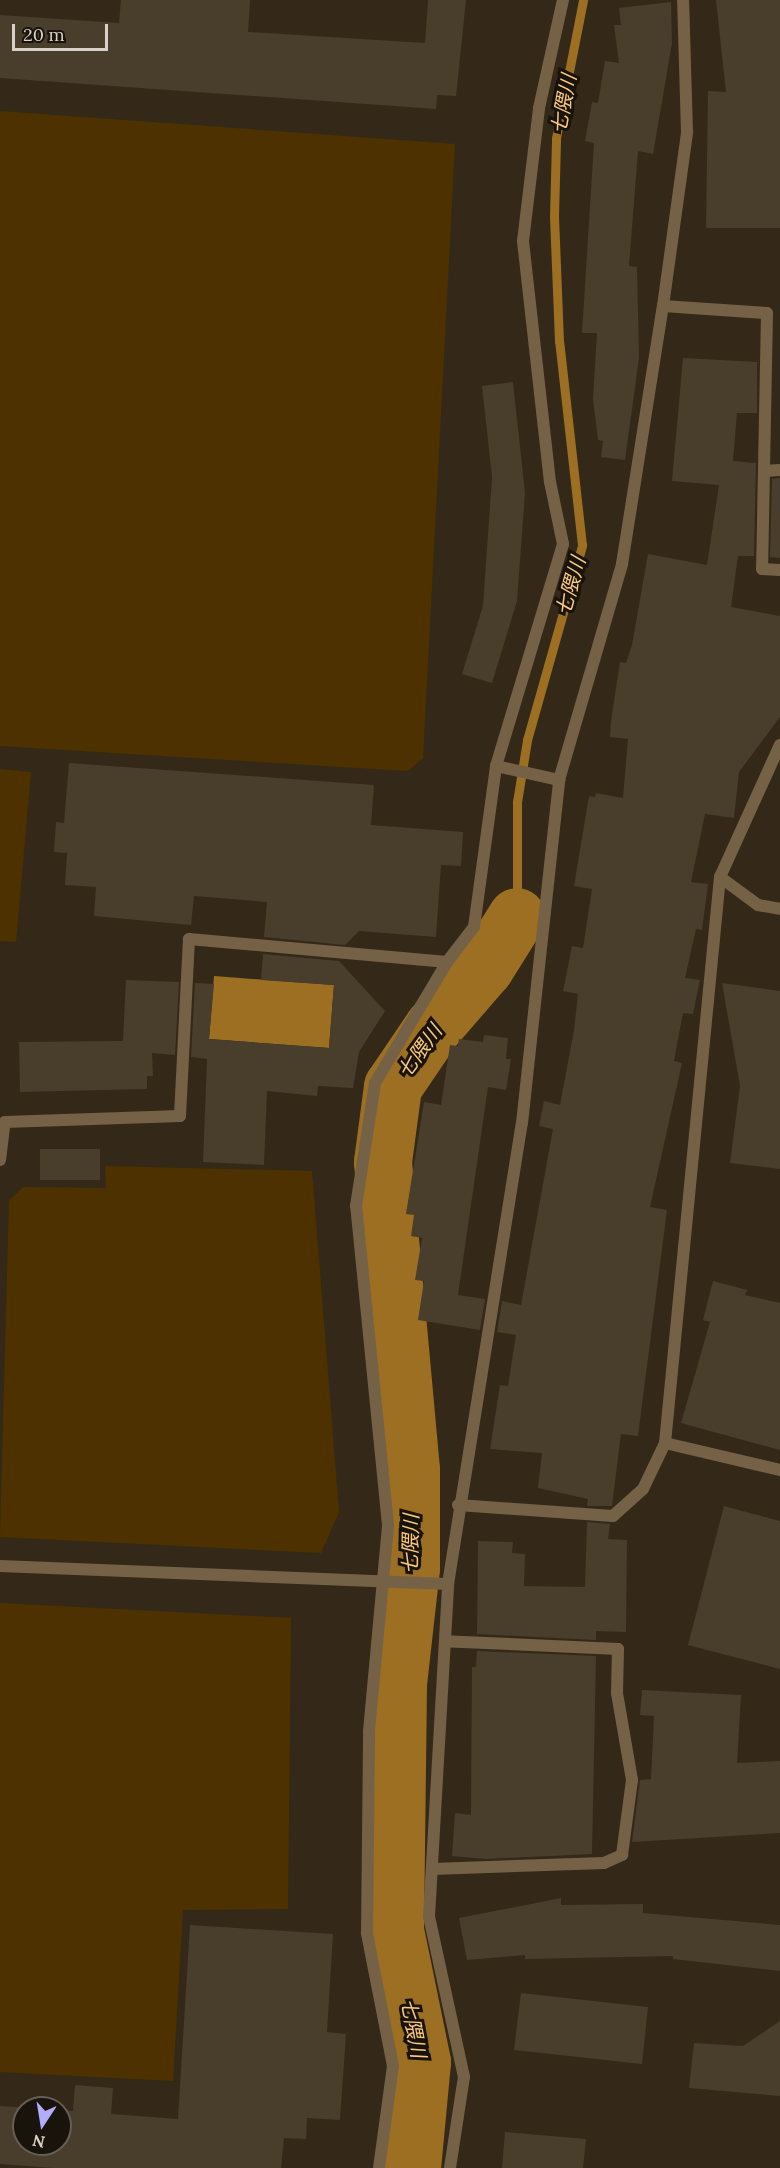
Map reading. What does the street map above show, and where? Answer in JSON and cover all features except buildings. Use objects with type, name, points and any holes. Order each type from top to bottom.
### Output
[{"type":"street","points":[[379,2168],[393,2066],[368,1933],[369,1731],[387,1525],[356,1206],[375,1083],[447,962],[474,927],[496,766],[563,544],[550,482],[523,241],[539,108],[563,0]]},
{"type":"street","points":[[450,2168],[464,2078],[429,1917],[448,1584],[458,1505],[522,1123],[559,780],[622,564],[663,306],[687,132],[683,0]]},
{"type":"street","points":[[663,306],[767,313],[762,569],[780,570]]},
{"type":"street","points":[[764,471],[780,470]]},
{"type":"street","points":[[458,1505],[613,1516],[643,1489],[665,1443],[720,877],[780,745]]},
{"type":"street","points":[[496,766],[559,780]]},
{"type":"street","points":[[720,877],[758,905],[780,909]]},
{"type":"street","points":[[0,1160],[5,1122],[180,1116],[189,939],[447,962]]},
{"type":"street","points":[[665,1443],[780,1470]]},
{"type":"street","points":[[0,1566],[448,1584]]},
{"type":"street","points":[[432,1869],[604,1863],[622,1856],[632,1780],[617,1693],[618,1649],[445,1641]]},
{"type":"shaded area","points":[[0,111],[455,144],[423,758],[408,771],[0,746]]},
{"type":"shaded area","points":[[0,769],[31,772],[16,942],[0,941]]},
{"type":"shaded area","points":[[214,976],[334,985],[329,1048],[209,1039]]},
{"type":"shaded area","points":[[105,1166],[312,1171],[339,1512],[321,1553],[0,1537],[9,1201],[23,1187],[106,1188]]},
{"type":"shaded area","points":[[0,1603],[291,1618],[288,1909],[183,1910],[173,2081],[0,2072]]},
{"type":"waterway","name":"七隈川","points":[[517,917],[517,802],[527,740],[582,545],[559,341],[554,217],[556,138],[583,0]]},
{"type":"waterway","name":"七隈川","points":[[412,2168],[422,2062],[395,1931],[398,1684],[411,1568],[411,1470],[383,1162],[393,1087],[433,1028],[485,968],[517,917]]}]
